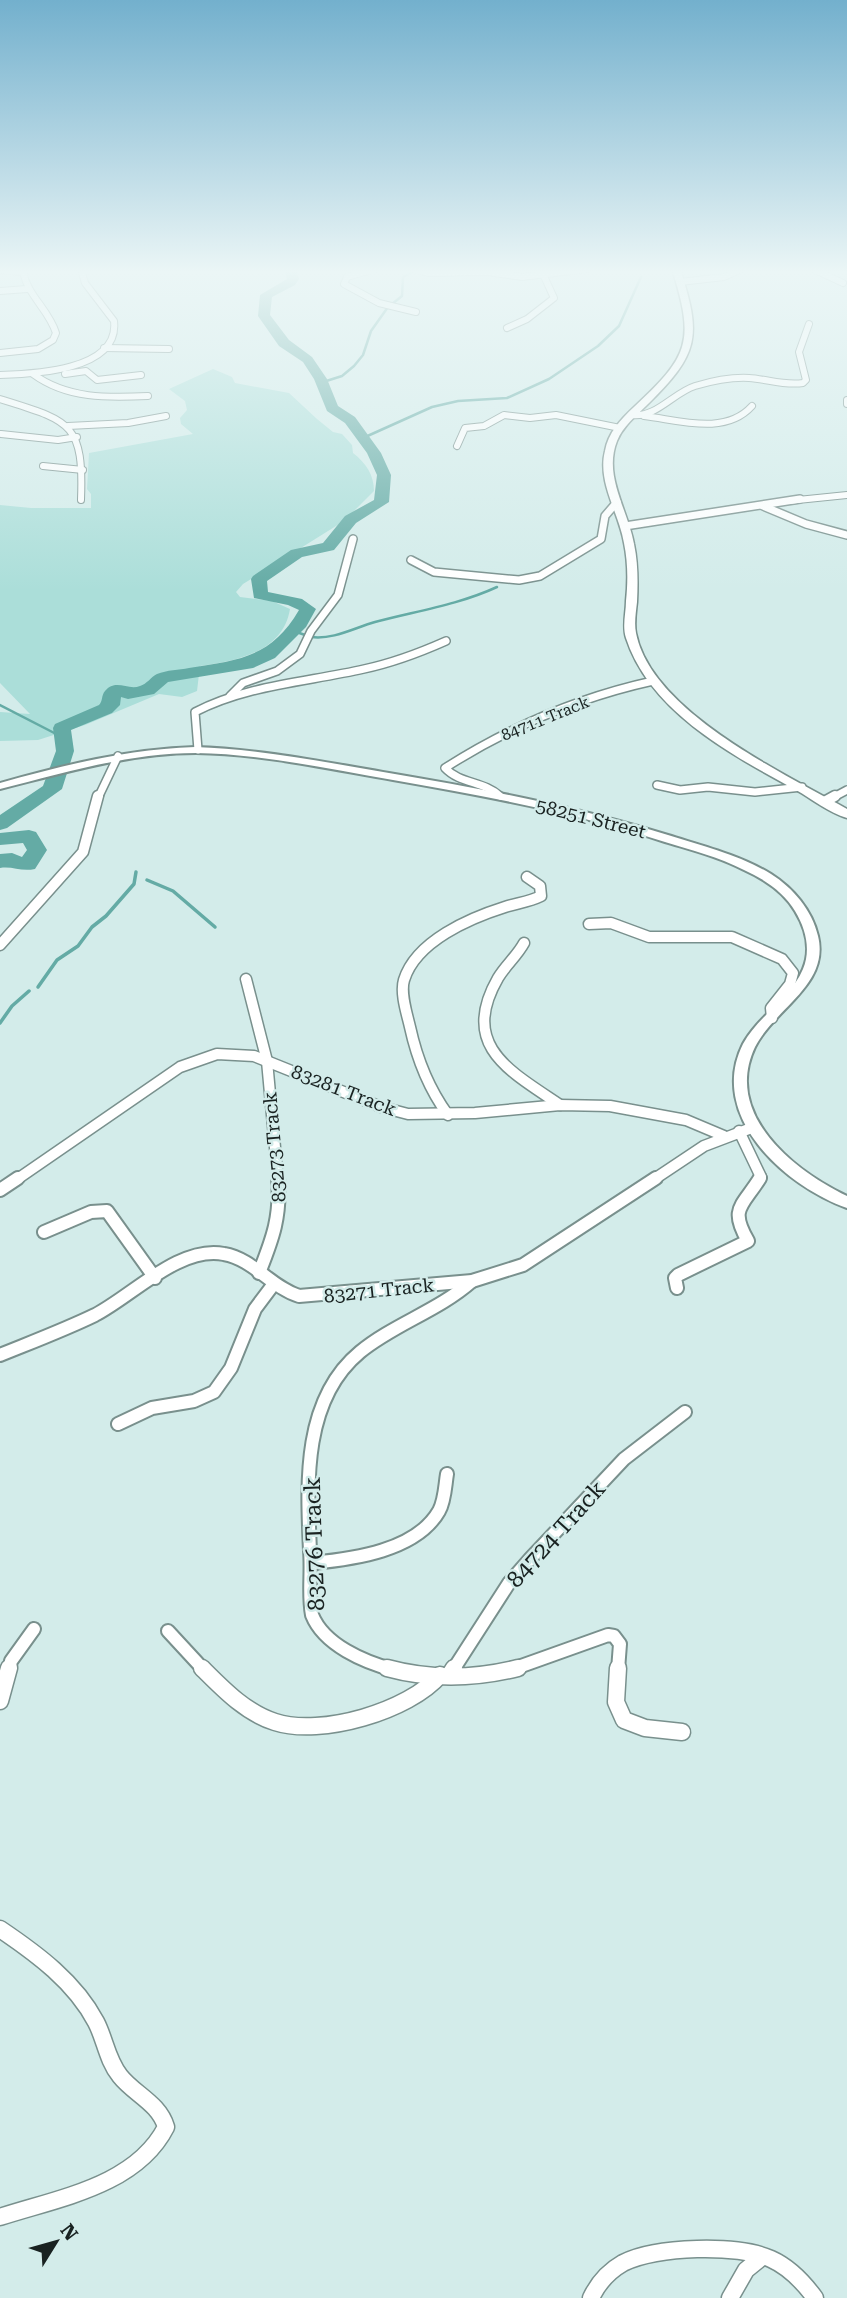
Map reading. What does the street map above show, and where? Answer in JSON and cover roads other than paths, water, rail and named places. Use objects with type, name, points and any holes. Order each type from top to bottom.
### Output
[{"type":"main road","points":[[670,376],[620,428],[612,440],[608,457],[609,477],[625,526],[633,592],[629,620],[631,635],[641,662],[653,681],[693,720],[847,814]]},
{"type":"street","points":[[37,376],[49,385],[79,393],[148,396]]},
{"type":"street","points":[[92,376],[97,380],[138,376]]},
{"type":"street","points":[[644,416],[687,388],[746,377],[782,384],[803,383],[806,380],[805,376]]},
{"type":"street","points":[[0,399],[51,415],[68,426],[77,437],[83,470],[81,500]]},
{"type":"street","points":[[632,415],[718,424],[742,416],[752,406]]},
{"type":"street","points":[[457,446],[463,438],[464,429],[484,426],[504,415],[530,418],[561,415],[620,428]]},
{"type":"street","points":[[68,426],[128,423],[166,416]]},
{"type":"street","points":[[1,434],[58,440],[77,437]]},
{"type":"street","points":[[43,466],[83,470]]},
{"type":"street","points":[[625,526],[821,496],[847,495]]},
{"type":"street","points":[[411,560],[422,568],[443,574],[510,582],[540,576],[601,539],[605,516],[617,502]]},
{"type":"street","points":[[763,506],[806,524],[847,535]]},
{"type":"street","points":[[230,696],[243,683],[277,671],[300,654],[311,631],[338,595],[353,539]]},
{"type":"street","points":[[198,750],[195,712],[230,696],[367,669],[410,657],[446,641]]},
{"type":"street","name":"84711 Track","points":[[500,796],[489,786],[445,770],[455,760],[486,742],[612,690],[653,681]]},
{"type":"street","name":"58251 Street","points":[[0,786],[118,756],[198,750],[274,756],[578,812],[733,860],[772,880],[800,908],[812,932],[815,952],[806,978],[749,1047],[743,1062],[742,1093],[754,1127],[777,1157],[797,1174],[847,1202]]},
{"type":"street","points":[[0,945],[78,860],[88,842],[99,794],[118,756]]},
{"type":"street","points":[[657,785],[680,789],[708,787],[755,792],[802,787]]},
{"type":"street","points":[[826,801],[847,790]]},
{"type":"street","points":[[448,1115],[435,1097],[412,1034],[403,982],[424,952],[452,930],[502,908],[541,896],[540,886],[527,877]]},
{"type":"street","points":[[589,924],[611,923],[649,937],[724,935],[774,954],[787,963],[793,973],[790,984],[771,1008],[772,1018]]},
{"type":"street","points":[[524,943],[494,988],[483,1024],[484,1040],[495,1058],[560,1105]]},
{"type":"street","name":"83273 Track","points":[[246,979],[267,1061],[279,1175],[280,1216],[271,1248],[259,1273]]},
{"type":"street","name":"83281 Track","points":[[0,1190],[190,1062],[235,1053],[267,1061],[381,1107],[408,1114],[448,1115],[560,1105],[610,1106],[698,1123],[724,1136]]},
{"type":"street","name":"83271 Track","points":[[0,1354],[94,1314],[184,1260],[208,1254],[241,1258],[288,1294],[317,1296],[472,1281],[497,1275],[523,1265],[685,1158],[724,1136],[754,1127]]},
{"type":"street","points":[[677,1288],[675,1278],[678,1275],[748,1241],[737,1222],[737,1214],[761,1177],[739,1131]]},
{"type":"street","points":[[44,1232],[91,1212],[107,1212],[155,1278]]},
{"type":"street","name":"83276 Track","points":[[472,1281],[436,1309],[368,1346],[332,1382],[324,1400],[313,1445],[308,1508],[312,1610],[316,1623],[325,1634],[377,1667],[395,1672],[445,1675],[516,1669],[611,1634],[620,1643],[616,1703],[620,1716],[632,1725],[682,1732]]},
{"type":"street","points":[[118,1424],[157,1406],[200,1399],[213,1392],[227,1374],[258,1300],[273,1285]]},
{"type":"street","name":"84724 Track","points":[[168,1632],[238,1700],[275,1722],[314,1725],[380,1711],[419,1695],[445,1675],[509,1583],[530,1559],[624,1459],[685,1412]]},
{"type":"street","points":[[312,1563],[347,1559],[385,1548],[414,1534],[439,1511],[446,1475]]},
{"type":"street","points":[[0,1702],[11,1661],[34,1629]]},
{"type":"street","points":[[0,1929],[57,1972],[85,2005],[96,2021],[117,2073],[161,2114],[166,2127],[158,2142],[130,2169],[0,2217]]},
{"type":"street","points":[[591,2298],[608,2275],[630,2260],[706,2250],[751,2253],[762,2257],[791,2272],[815,2298]]},
{"type":"street","points":[[730,2298],[742,2276],[762,2257]]},
{"type":"waterway","points":[[0,824],[52,789],[65,751],[62,728],[111,705],[112,694],[120,689],[128,694],[148,690],[162,678],[247,664],[269,654],[300,623],[308,609],[291,600],[260,595],[259,579],[297,553],[328,547],[351,519],[381,502],[385,483],[382,467],[374,453],[350,420],[332,408],[318,376]]},
{"type":"waterway","points":[[320,383],[341,376]]},
{"type":"waterway","points":[[363,438],[432,407],[458,401],[507,398],[553,376]]},
{"type":"waterway","points":[[311,637],[335,635],[452,603],[497,587]]},
{"type":"waterway","points":[[291,630],[305,635]]},
{"type":"waterway","points":[[0,705],[64,738]]},
{"type":"waterway","points":[[0,839],[29,836],[37,850],[28,864],[19,865],[12,860],[0,861]]},
{"type":"waterway","points":[[38,987],[57,960],[78,946],[92,927],[106,916],[134,884],[136,872]]},
{"type":"waterway","points":[[147,880],[173,891],[215,927]]},
{"type":"waterway","points":[[0,1023],[12,1006],[29,991]]}]
